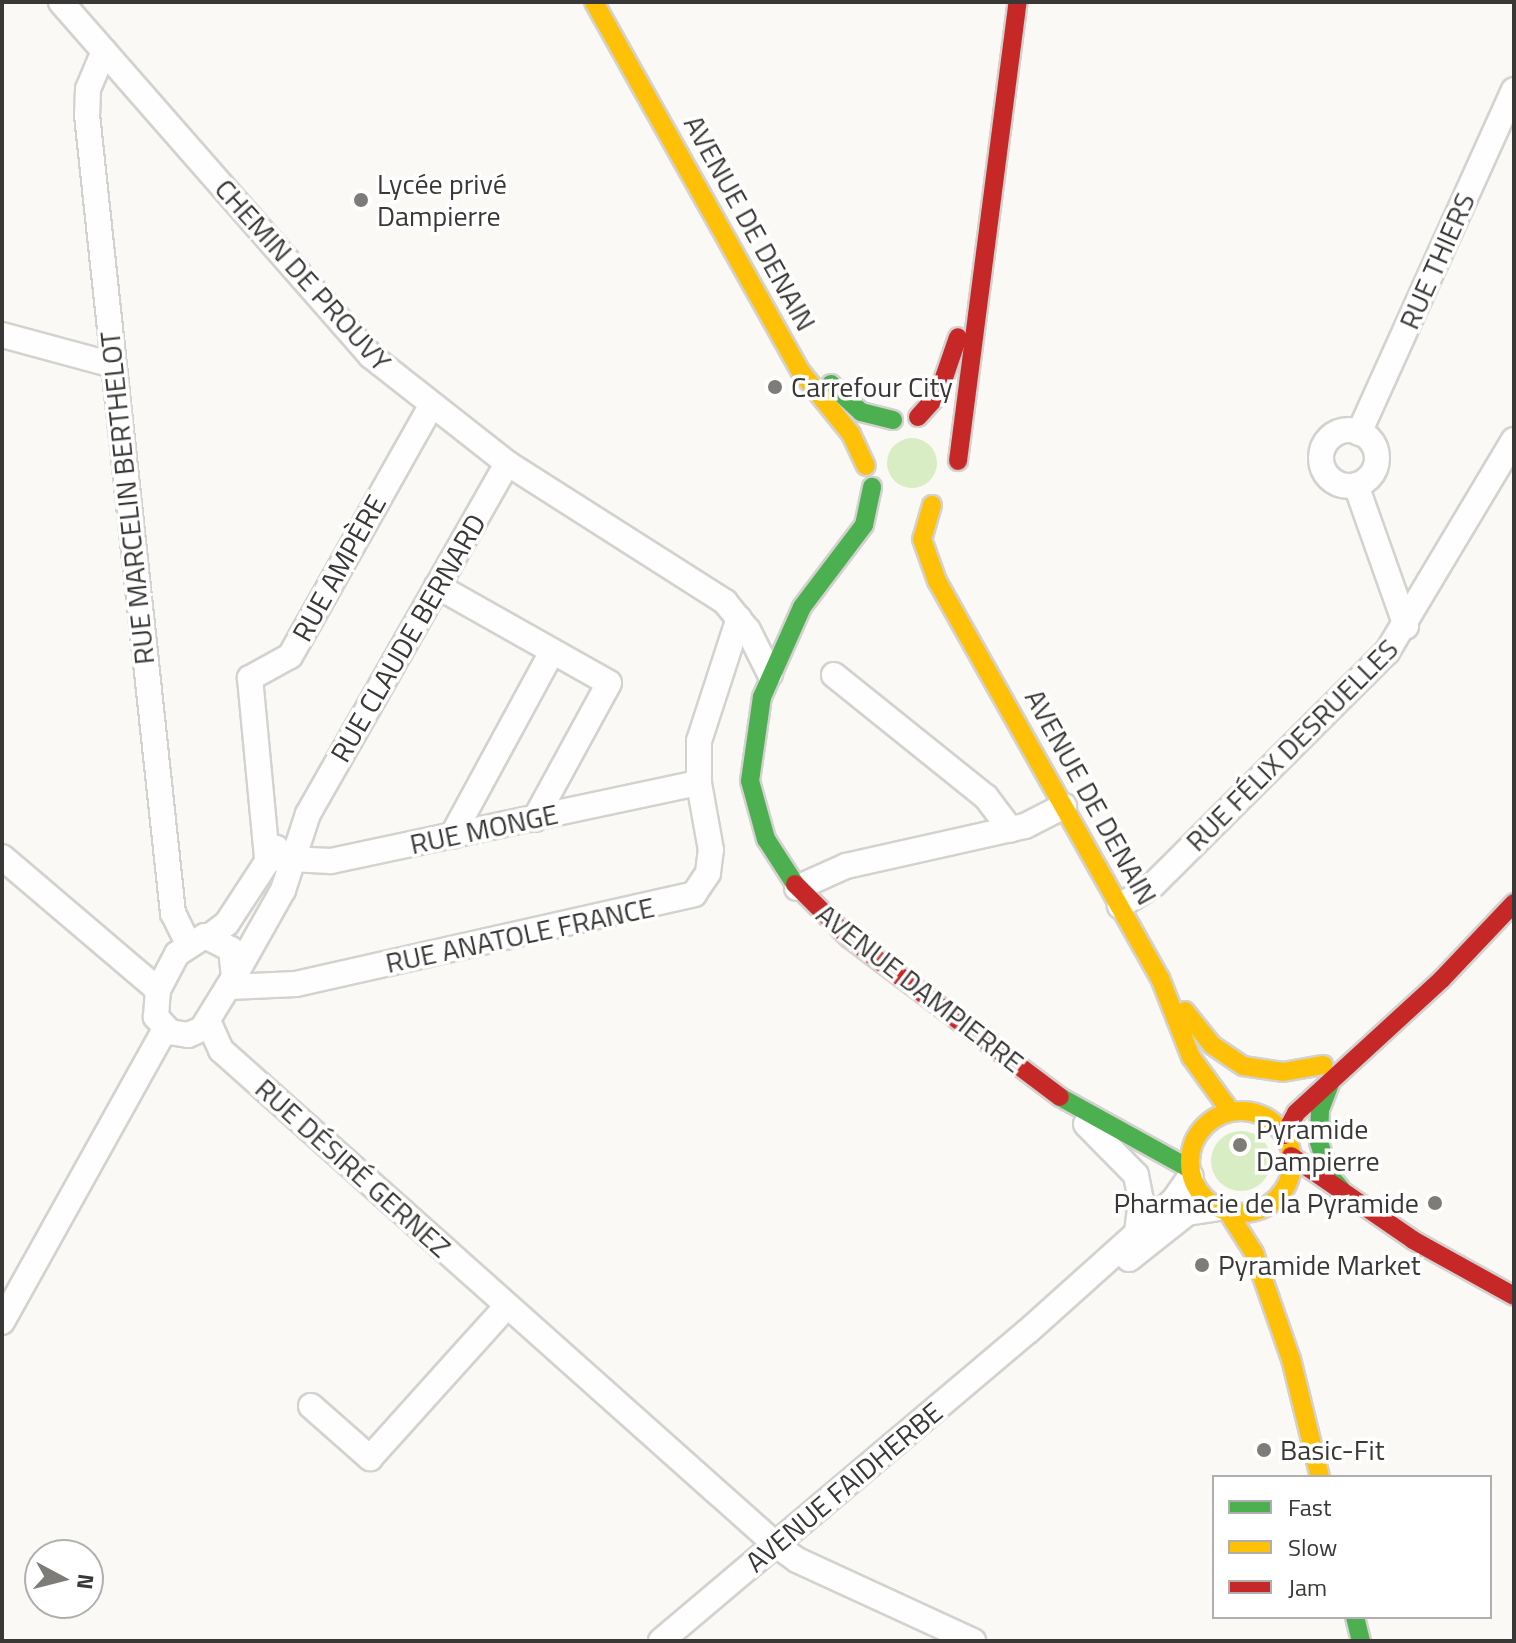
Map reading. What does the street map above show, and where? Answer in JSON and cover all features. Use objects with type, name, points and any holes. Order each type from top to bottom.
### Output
[{"type":"main road","name":"AVENUE DE DENAIN","points":[[594,2],[801,372],[851,434],[872,487]]},
{"type":"main road","name":"AVENUE DE DENAIN","points":[[612,2],[816,366],[861,412],[893,420]]},
{"type":"main road","points":[[908,509],[932,505],[951,487],[958,461],[1018,2]]},
{"type":"main road","points":[[918,417],[938,395],[957,344],[992,118],[1008,68]]},
{"type":"main road","points":[[866,466],[873,437],[893,420],[918,417],[941,427],[958,461]]},
{"type":"main road","points":[[872,487],[889,503]]},
{"type":"main road","name":"AVENUE DAMPIERRE","points":[[872,487],[864,525],[802,607],[770,674],[754,732],[751,789],[766,839],[797,888],[849,938],[1055,1094],[1137,1145],[1191,1172]]},
{"type":"main road","name":"AVENUE DE DENAIN","points":[[932,505],[923,533],[928,562],[1160,978],[1191,1057],[1213,1094],[1231,1112]]},
{"type":"main road","points":[[1291,1359],[1252,1247],[1223,1210],[1200,1193],[1191,1172],[1198,1134],[1214,1118],[1231,1112],[1259,1114],[1283,1102],[1327,1072],[1442,979],[1480,934],[1514,903]]},
{"type":"main road","points":[[1160,978],[1206,1039],[1236,1062],[1275,1072],[1327,1072]]},
{"type":"main road","points":[[1284,1135],[1296,1113],[1327,1072]]},
{"type":"main road","points":[[1327,1072],[1320,1110],[1319,1142],[1329,1175],[1342,1190]]},
{"type":"main road","points":[[1259,1114],[1284,1135],[1291,1156],[1277,1197],[1272,1238],[1291,1359],[1320,1475]]},
{"type":"main road","points":[[1291,1156],[1413,1240],[1514,1296]]},
{"type":"main road","points":[[1223,1210],[1249,1213],[1277,1197],[1308,1193],[1374,1227],[1413,1240]]},
{"type":"main road","points":[[1356,1619],[1361,1641]]},
{"type":"street","name":"CHEMIN DE PROUVY","points":[[61,2],[345,328],[431,406],[507,463],[718,597],[739,618],[770,674]]},
{"type":"street","name":"RUE MARCELIN BERTHELOT","points":[[104,51],[88,89],[87,115],[173,913],[199,940],[234,954],[232,982]]},
{"type":"street","name":"RUE THIERS","points":[[1359,433],[1514,90]]},
{"type":"street","points":[[2,335],[113,365]]},
{"type":"street","name":"RUE AMPÈRE","points":[[267,858],[250,678],[290,656],[431,406]]},
{"type":"street","points":[[1359,433],[1372,444],[1376,460],[1370,476],[1356,485],[1344,486],[1328,477],[1321,454],[1335,434],[1359,433]]},
{"type":"street","name":"RUE FÉLIX DESRUELLES","points":[[1120,906],[1162,876],[1378,662],[1406,626],[1514,440]]},
{"type":"street","name":"RUE CLAUDE BERNARD","points":[[158,990],[199,940],[232,916],[267,858],[308,814],[507,463]]},
{"type":"street","points":[[1356,485],[1406,626]]},
{"type":"street","points":[[437,586],[609,683],[535,819]]},
{"type":"street","points":[[699,783],[702,727],[739,618]]},
{"type":"street","points":[[452,836],[552,652]]},
{"type":"street","points":[[834,675],[986,797],[1011,830]]},
{"type":"street","name":"RUE MONGE","points":[[267,858],[331,861],[699,783]]},
{"type":"street","name":"RUE ANATOLE FRANCE","points":[[232,982],[296,984],[686,898],[700,888],[710,862],[699,783]]},
{"type":"street","points":[[797,888],[846,866],[1011,830],[1064,806]]},
{"type":"street","name":"RUE CLAUDE BERNARD","points":[[209,1023],[283,890],[308,814]]},
{"type":"street","points":[[2,857],[158,990],[155,1011],[165,1029],[188,1035],[209,1023]]},
{"type":"street","name":"RUE DÉSIRÉ GERNEZ","points":[[209,1023],[221,1050],[775,1544],[797,1560],[973,1641]]},
{"type":"street","points":[[2,1322],[165,1029]]},
{"type":"street","name":"AVENUE DAMPIERRE","points":[[1055,1094],[1136,1175],[1141,1200],[1137,1232]]},
{"type":"street","name":"AVENUE FAIDHERBE","points":[[661,1641],[1027,1332],[1179,1195],[1191,1172]]},
{"type":"street","name":"AVENUE FAIDHERBE","points":[[1027,1332],[1064,1312],[1187,1213],[1223,1210]]},
{"type":"street","points":[[311,1406],[370,1458],[507,1306]]},
{"type":"green space","points":[[912,438],[929,446],[937,463],[929,480],[912,488],[895,480],[887,463],[895,446]]},
{"type":"green space","points":[[1241,1131],[1253,1133],[1262,1140],[1269,1149],[1269,1173],[1262,1182],[1253,1189],[1241,1191],[1229,1189],[1220,1182],[1213,1173],[1211,1161],[1213,1149],[1220,1140],[1229,1133]]},
{"type":"traffic: fast","points":[[831,384],[861,412],[893,420]]},
{"type":"traffic: fast","points":[[795,884],[766,839],[750,781],[762,697],[802,607],[864,525],[872,487]]},
{"type":"traffic: fast","points":[[1331,1081],[1320,1110],[1319,1142],[1329,1175],[1341,1189]]},
{"type":"traffic: fast","points":[[1060,1097],[1190,1169]]},
{"type":"traffic: fast","points":[[1356,1619],[1361,1641]]},
{"type":"traffic: slow","points":[[594,2],[801,372],[851,434],[866,466]]},
{"type":"traffic: slow","points":[[932,505],[922,539],[937,581],[1160,978],[1191,1057],[1231,1112]]},
{"type":"traffic: slow","points":[[1185,1011],[1212,1045],[1243,1066],[1283,1072],[1323,1065]]},
{"type":"traffic: slow","points":[[1241,1111],[1261,1115],[1277,1126],[1288,1142],[1292,1162],[1288,1182],[1277,1198],[1261,1209],[1241,1213],[1221,1209],[1205,1198],[1194,1182],[1190,1162],[1194,1142],[1205,1126],[1221,1115],[1241,1111]]},
{"type":"traffic: slow","points":[[1228,1212],[1254,1253],[1291,1359],[1320,1475]]},
{"type":"traffic: jam","points":[[958,461],[1018,2]]},
{"type":"traffic: jam","points":[[918,417],[938,395],[958,337]]},
{"type":"traffic: jam","points":[[795,884],[849,938],[1060,1097]]},
{"type":"traffic: jam","points":[[1284,1135],[1296,1113],[1442,979],[1514,903]]},
{"type":"traffic: jam","points":[[1291,1156],[1413,1240],[1514,1296]]},
{"type":"place","name":"Lycée privé Dampierre","points":[[361,200]]},
{"type":"place","name":"Carrefour City","points":[[775,387]]},
{"type":"place","name":"Pyramide Dampierre","points":[[1240,1145]]},
{"type":"place","name":"Pharmacie de la Pyramide","points":[[1435,1203]]},
{"type":"place","name":"Pyramide Market","points":[[1202,1265]]},
{"type":"place","name":"Basic-Fit","points":[[1264,1450]]}]
